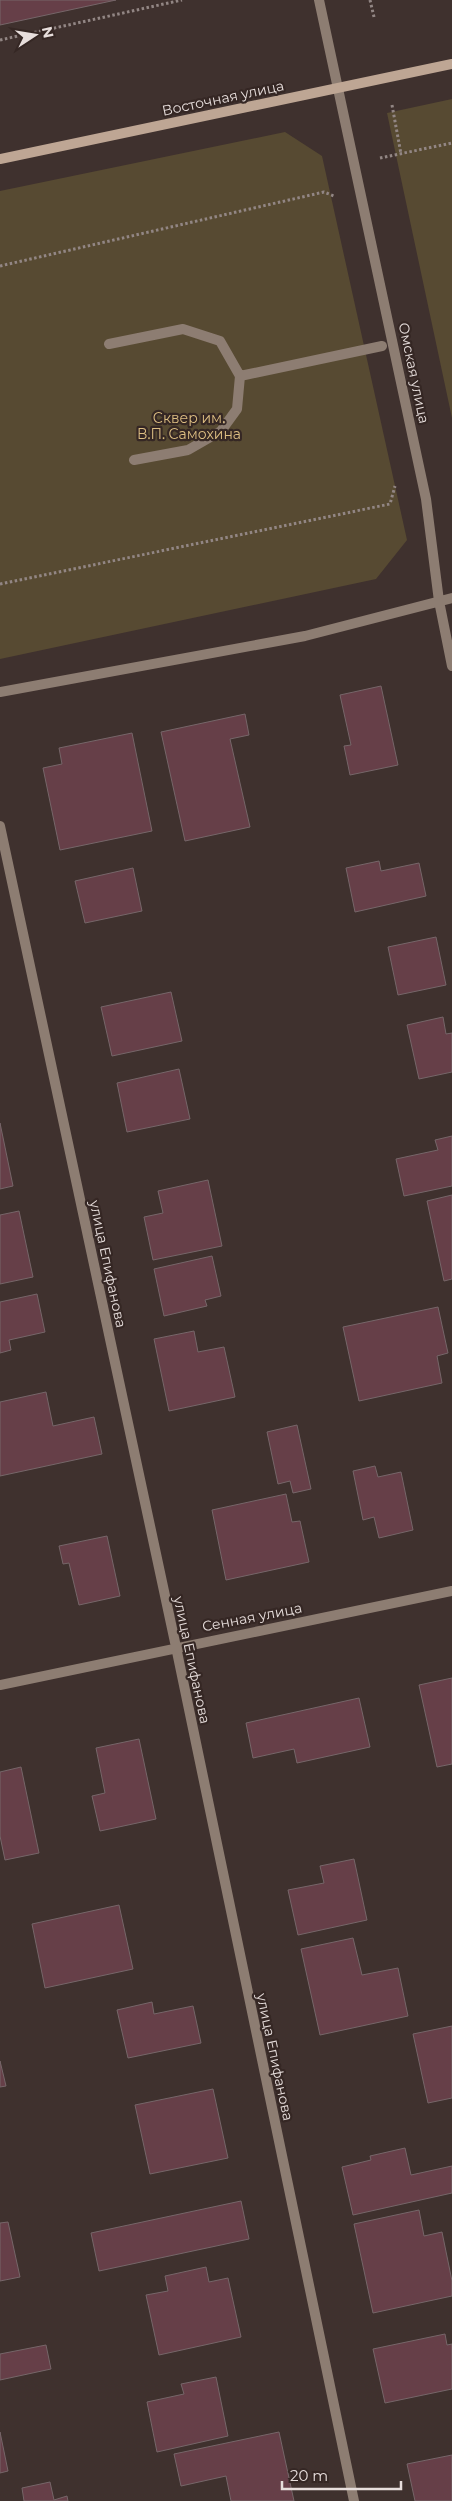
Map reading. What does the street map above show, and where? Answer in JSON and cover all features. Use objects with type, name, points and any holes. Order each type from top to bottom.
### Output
[{"type":"main road","name":"Восточная улица","points":[[0,159],[452,64]]},
{"type":"street","name":"Омская улица","points":[[319,0],[426,499],[439,601],[452,666]]},
{"type":"street","points":[[109,344],[183,329],[220,341],[240,376],[237,409],[221,430],[188,450],[134,460]]},
{"type":"street","points":[[240,376],[382,346]]},
{"type":"street","points":[[0,692],[305,636],[452,598]]},
{"type":"street","name":"улица Епифанова","points":[[0,826],[176,1647],[354,2501]]},
{"type":"street","name":"Сенная улица","points":[[0,1685],[452,1591]]},
{"type":"path","points":[[0,40],[182,0]]},
{"type":"path","points":[[370,0],[374,17]]},
{"type":"path","points":[[392,105],[401,154]]},
{"type":"path","points":[[379,158],[452,143]]},
{"type":"green space","points":[[452,99],[452,418],[387,113]]},
{"type":"green space","name":"Сквер им. В.П. Самохина","points":[[285,132],[322,156],[407,540],[376,579],[0,659],[0,191]]},
{"type":"building","points":[[0,0],[116,0],[0,25]]},
{"type":"building","points":[[381,686],[398,765],[350,775],[344,746],[351,745],[340,695]]},
{"type":"building","points":[[245,714],[249,735],[230,739],[250,827],[185,841],[161,732]]},
{"type":"building","points":[[132,733],[152,831],[60,850],[43,768],[62,764],[59,748]]},
{"type":"building","points":[[379,861],[381,871],[419,863],[426,896],[355,912],[346,868]]},
{"type":"building","points":[[133,868],[142,911],[85,923],[75,881]]},
{"type":"building","points":[[436,937],[446,985],[398,995],[388,947]]},
{"type":"building","points":[[171,992],[182,1041],[112,1056],[101,1007]]},
{"type":"building","points":[[443,1017],[446,1034],[452,1033],[452,1072],[419,1079],[407,1025]]},
{"type":"building","points":[[179,1069],[190,1119],[127,1132],[117,1083]]},
{"type":"building","points":[[0,1123],[13,1186],[0,1189]]},
{"type":"building","points":[[452,1136],[452,1186],[404,1196],[396,1159],[438,1150],[435,1140]]},
{"type":"building","points":[[208,1180],[222,1246],[153,1260],[144,1217],[163,1213],[158,1191]]},
{"type":"building","points":[[452,1195],[452,1279],[444,1281],[427,1201]]},
{"type":"building","points":[[19,1211],[33,1277],[0,1284],[0,1215]]},
{"type":"building","points":[[212,1256],[221,1296],[205,1300],[207,1306],[164,1316],[154,1269]]},
{"type":"building","points":[[37,1294],[45,1332],[9,1340],[11,1350],[0,1353],[0,1302]]},
{"type":"building","points":[[438,1307],[448,1353],[437,1356],[442,1383],[359,1401],[343,1327]]},
{"type":"building","points":[[194,1331],[198,1352],[224,1347],[235,1397],[169,1411],[154,1339]]},
{"type":"building","points":[[46,1392],[53,1426],[94,1417],[102,1454],[0,1476],[0,1402]]},
{"type":"building","points":[[297,1425],[311,1489],[293,1493],[290,1481],[278,1484],[267,1432]]},
{"type":"building","points":[[375,1466],[378,1477],[401,1472],[413,1530],[379,1538],[374,1517],[363,1520],[353,1471]]},
{"type":"building","points":[[286,1494],[292,1522],[300,1521],[309,1562],[226,1580],[212,1510]]},
{"type":"building","points":[[107,1536],[120,1596],[79,1605],[69,1563],[63,1564],[59,1546]]},
{"type":"building","points":[[452,1678],[452,1764],[437,1767],[419,1685]]},
{"type":"building","points":[[359,1698],[370,1747],[297,1763],[294,1749],[253,1758],[246,1723]]},
{"type":"building","points":[[139,1739],[156,1819],[100,1831],[92,1796],[105,1793],[96,1748]]},
{"type":"building","points":[[21,1767],[39,1853],[5,1860],[0,1836],[0,1772]]},
{"type":"building","points":[[354,1859],[367,1920],[298,1935],[288,1890],[324,1883],[320,1866]]},
{"type":"building","points":[[119,1905],[133,1969],[45,1988],[32,1924]]},
{"type":"building","points":[[353,1938],[362,1975],[398,1968],[408,2016],[320,2035],[301,1949]]},
{"type":"building","points":[[152,2002],[154,2014],[193,2006],[201,2043],[128,2058],[117,2010]]},
{"type":"building","points":[[452,2026],[452,2098],[428,2103],[413,2034]]},
{"type":"building","points":[[0,2061],[6,2086],[0,2087]]},
{"type":"building","points":[[213,2089],[228,2158],[150,2174],[135,2105]]},
{"type":"building","points":[[405,2148],[411,2175],[452,2166],[452,2193],[353,2215],[342,2167],[371,2160],[370,2156]]},
{"type":"building","points":[[241,2201],[249,2239],[99,2271],[91,2233]]},
{"type":"building","points":[[419,2210],[424,2236],[442,2232],[452,2281],[452,2296],[373,2313],[354,2224]]},
{"type":"building","points":[[8,2222],[20,2277],[0,2281],[0,2223]]},
{"type":"building","points":[[206,2267],[209,2282],[228,2278],[241,2337],[159,2355],[146,2295],[168,2291],[165,2276]]},
{"type":"building","points":[[445,2334],[447,2345],[452,2344],[452,2389],[385,2403],[373,2349]]},
{"type":"building","points":[[46,2345],[51,2369],[0,2380],[0,2354]]},
{"type":"building","points":[[216,2377],[228,2436],[157,2452],[147,2402],[184,2394],[181,2384]]},
{"type":"building","points":[[0,2432],[8,2471],[0,2473]]},
{"type":"building","points":[[279,2432],[294,2501],[231,2501],[226,2476],[181,2486],[174,2454]]},
{"type":"building","points":[[452,2455],[452,2501],[415,2501],[407,2464]]},
{"type":"building","points":[[50,2482],[54,2500],[67,2496],[68,2501],[24,2501],[22,2488]]}]
